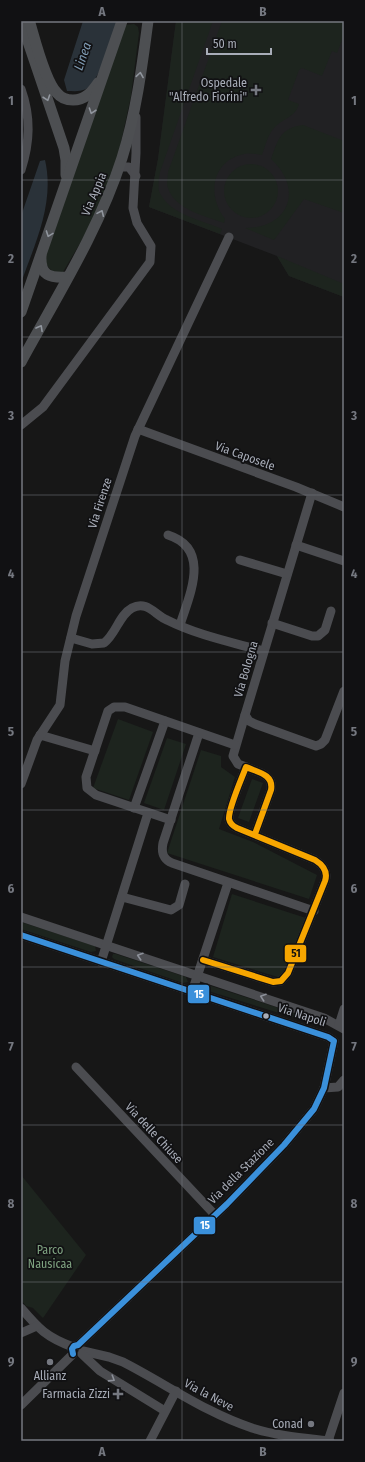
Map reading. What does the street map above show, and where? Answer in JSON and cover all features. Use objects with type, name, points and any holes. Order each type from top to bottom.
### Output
[{"type":"main road","points":[[21,21],[64,148],[66,185]]},
{"type":"main road","points":[[29,21],[50,82],[59,95],[66,99],[80,99],[90,94],[106,69]]},
{"type":"main road","points":[[21,312],[122,21]]},
{"type":"main road","name":"Via Appia","points":[[21,362],[96,224],[119,167],[135,103],[145,24]]},
{"type":"main road","points":[[41,256],[40,265],[47,274],[54,277],[67,277]]},
{"type":"street","points":[[21,89],[27,108],[29,124],[27,145],[21,170]]},
{"type":"street","points":[[21,425],[43,407],[149,265],[151,258],[151,246],[139,226],[134,212],[136,176],[135,103]]},
{"type":"street","points":[[119,167],[129,167],[136,176]]},
{"type":"street","name":"Via Firenze","points":[[21,784],[40,735],[56,714],[61,701],[63,673],[82,597],[138,430],[229,237]]},
{"type":"street","name":"Via Caposele","points":[[138,430],[312,493],[344,507]]},
{"type":"street","name":"Via Bologna","points":[[312,493],[263,651],[245,715],[249,721],[255,724],[316,746],[324,742],[344,691]]},
{"type":"street","points":[[168,535],[184,544],[193,560],[196,570],[180,625]]},
{"type":"street","points":[[296,545],[344,561]]},
{"type":"street","points":[[240,560],[287,574]]},
{"type":"street","points":[[71,638],[92,644],[104,643],[127,612],[139,606],[149,607],[163,618],[180,625],[263,651]]},
{"type":"street","points":[[272,623],[312,636],[318,636],[325,630],[331,611]]},
{"type":"street","points":[[171,820],[96,795],[87,788],[86,777],[107,714],[114,707],[125,707],[235,745]]},
{"type":"street","points":[[245,715],[235,745],[233,758],[246,767],[265,775],[271,783],[271,790],[255,834]]},
{"type":"street","points":[[134,808],[165,721]]},
{"type":"street","points":[[199,733],[162,846],[165,858],[172,863],[228,883],[314,911]]},
{"type":"street","points":[[40,735],[95,751]]},
{"type":"street","points":[[203,960],[269,981],[281,981],[288,973],[325,881],[326,874],[323,866],[315,860],[234,826],[230,819],[230,811],[246,767]]},
{"type":"street","points":[[101,962],[148,813]]},
{"type":"street","points":[[192,992],[228,883]]},
{"type":"street","points":[[122,897],[172,910],[179,905],[185,884]]},
{"type":"street","name":"Via Napoli","points":[[21,917],[324,1018],[342,1027]]},
{"type":"street","name":"Via Napoli","points":[[21,935],[328,1036],[334,1041]]},
{"type":"street","points":[[342,1027],[344,1009]]},
{"type":"street","name":"Via della Stazione","points":[[21,1405],[215,1215],[284,1145],[314,1108],[324,1088],[334,1041]]},
{"type":"street","name":"Via delle Chiuse","points":[[76,1067],[215,1215]]},
{"type":"street","points":[[324,1088],[338,1087],[344,1080]]},
{"type":"street","points":[[21,1308],[49,1337],[78,1350],[100,1371],[165,1411]]},
{"type":"street","points":[[21,1333],[37,1326]]},
{"type":"street","name":"Via la Neve","points":[[78,1350],[109,1357],[123,1362],[229,1420],[288,1438],[329,1441]]},
{"type":"street","points":[[150,1441],[176,1391]]},
{"type":"street","points":[[329,1441],[344,1393]]},
{"type":"shaded area","name":"Ospedale \"Alfredo Fiorini\"","points":[[176,21],[344,21],[344,297],[289,276],[277,256],[149,207],[158,159]]},
{"type":"green space","points":[[176,21],[213,21],[160,172],[159,191],[163,199],[177,211],[222,229],[220,234],[149,207],[158,159]]},
{"type":"green space","points":[[222,21],[344,21],[344,35],[337,53],[332,51],[322,76],[302,68],[299,70],[288,100],[299,104],[297,109],[292,115],[277,125],[272,131],[268,137],[262,155],[244,154],[233,158],[225,164],[219,172],[215,180],[214,190],[219,210],[225,219],[224,223],[200,215],[184,207],[172,196],[167,186],[168,172]]},
{"type":"green space","points":[[134,24],[138,27],[139,33],[131,96],[117,161],[89,228],[63,272],[56,272],[50,269],[44,261],[125,25]]},
{"type":"green space","points":[[303,125],[344,141],[344,213],[304,199],[274,240],[245,228],[260,226],[272,221],[281,214],[287,205],[289,194],[287,182],[281,171],[271,159],[281,136],[289,129]]},
{"type":"green space","points":[[251,164],[261,166],[270,172],[276,181],[278,191],[276,201],[270,210],[261,216],[251,218],[241,216],[232,210],[226,201],[224,191],[226,181],[232,172],[241,166]]},
{"type":"green space","points":[[277,256],[344,284],[344,297],[289,276]]},
{"type":"green space","points":[[118,719],[153,732],[129,800],[93,788]]},
{"type":"green space","points":[[167,738],[186,744],[164,810],[144,803]]},
{"type":"green space","points":[[201,750],[221,756],[221,767],[235,777],[219,829],[253,842],[317,875],[309,899],[167,853]]},
{"type":"green space","points":[[252,779],[263,783],[249,822],[238,818]]},
{"type":"green space","points":[[232,894],[306,918],[281,978],[213,957]]},
{"type":"green space","points":[[21,922],[95,946],[96,951],[91,952],[21,929]]},
{"type":"green space","points":[[113,954],[186,977],[188,982],[183,983],[114,959],[112,957]]},
{"type":"green space","points":[[205,984],[319,1021],[321,1026],[205,990],[203,987]]},
{"type":"green space","name":"Parco Nausicaa","points":[[21,1175],[86,1255],[43,1318],[33,1308],[26,1306],[21,1300]]},
{"type":"water","name":"Linea","points":[[83,21],[117,21],[101,68],[91,84],[84,90],[67,91],[64,80]]},
{"type":"water","points":[[45,160],[47,192],[42,223],[21,283],[21,216],[40,161]]},
{"type":"transit line","name":"51","points":[[203,960],[273,982],[281,981],[288,973],[325,881],[326,875],[322,866],[315,860],[237,828],[231,824],[229,814],[246,767],[264,774],[270,780],[271,785],[271,790],[255,834]]},
{"type":"transit line","name":"15","points":[[21,935],[328,1037],[334,1041],[324,1088],[314,1109],[284,1145],[227,1204],[78,1345],[74,1346],[72,1349],[73,1354]]},
{"type":"place","name":"Ospedale \"Alfredo Fiorini\"","points":[[256,90]]},
{"type":"place","name":"Allianz","points":[[50,1362]]},
{"type":"place","name":"Farmacia Zizzi","points":[[118,1394]]},
{"type":"place","name":"Conad","points":[[311,1424]]}]
